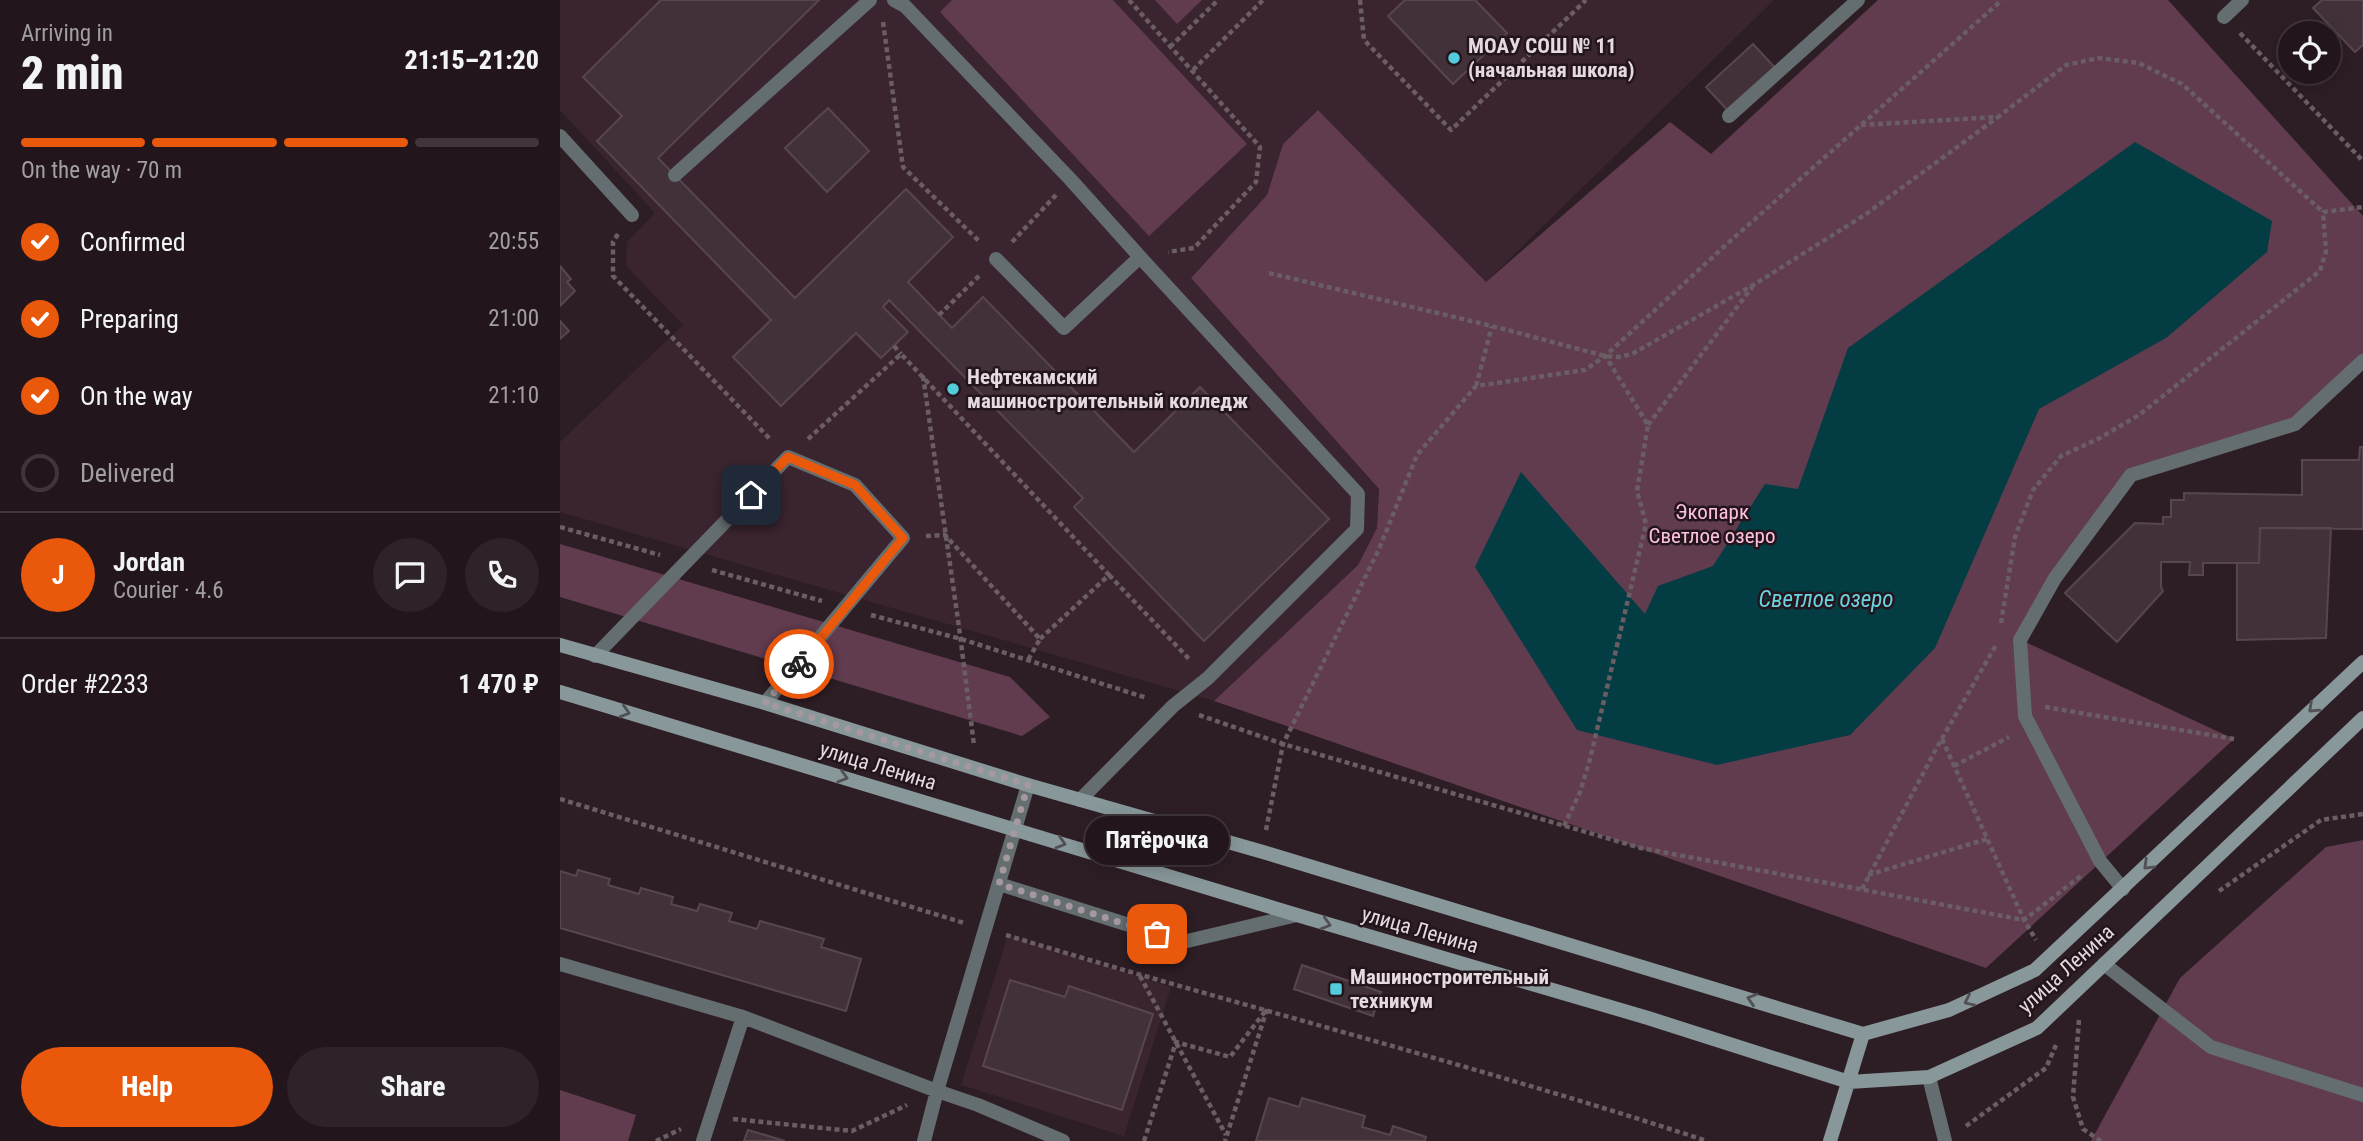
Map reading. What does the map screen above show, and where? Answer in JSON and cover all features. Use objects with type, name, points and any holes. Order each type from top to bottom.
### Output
[{"type":"main road","name":"улица Ленина","points":[[560,645],[765,703],[977,770],[1263,852],[1863,1034],[1949,1010],[2035,970],[2363,662]]},
{"type":"main road","name":"улица Ленина","points":[[560,692],[1648,1018],[1849,1082],[1929,1077],[2037,1028],[2363,719]]},
{"type":"main road","points":[[1830,1141],[1863,1034]]},
{"type":"lane","points":[[675,175],[870,0]]},
{"type":"lane","points":[[894,0],[905,6],[1071,180],[1358,494],[1356,529],[1208,678],[1173,706],[1080,800]]},
{"type":"lane","points":[[1729,116],[1858,0]]},
{"type":"lane","points":[[2224,17],[2242,0]]},
{"type":"lane","points":[[560,136],[632,215]]},
{"type":"lane","points":[[996,259],[1064,328],[1140,257]]},
{"type":"lane","points":[[2123,889],[2100,861],[2025,716],[2022,703],[2020,640],[2055,578],[2131,475],[2295,424],[2363,361]]},
{"type":"lane","points":[[595,656],[788,457],[855,485],[903,538],[765,703]]},
{"type":"lane","points":[[924,1141],[1028,785]]},
{"type":"lane","points":[[999,884],[1183,942],[1297,915]]},
{"type":"lane","points":[[560,964],[743,1017],[978,1105],[1063,1141]]},
{"type":"lane","points":[[2104,964],[2211,1047],[2363,1095]]},
{"type":"lane","points":[[703,1141],[743,1017]]},
{"type":"lane","points":[[1929,1077],[1945,1140]]},
{"type":"path","points":[[1129,0],[1260,147],[1256,182],[1194,248],[1140,257]]},
{"type":"path","points":[[1170,47],[1218,0]]},
{"type":"path","points":[[1193,70],[1263,0]]},
{"type":"path","points":[[1360,0],[1364,40],[1451,130],[1586,0]]},
{"type":"path","points":[[1476,386],[1585,370],[1605,356],[2002,0]]},
{"type":"path","points":[[881,13],[903,167],[996,259]]},
{"type":"path","points":[[1269,273],[1605,356],[1632,354],[1755,284],[1866,214],[2066,65],[2099,58],[2139,63],[2182,84],[2323,212],[2326,251],[2320,271],[2138,415],[2098,439],[2062,456],[2033,490],[2015,537],[2000,629]]},
{"type":"path","points":[[2272,68],[2363,161]]},
{"type":"path","points":[[1860,125],[1998,117]]},
{"type":"path","points":[[2323,212],[2363,207]]},
{"type":"path","points":[[632,215],[613,242],[613,276],[788,457],[901,354]]},
{"type":"path","points":[[1564,825],[1580,792],[1590,759],[1646,524],[1637,491],[1648,425],[1755,284]]},
{"type":"path","points":[[1263,852],[1283,744],[1379,549],[1417,455],[1476,386],[1492,326]]},
{"type":"path","points":[[894,346],[1208,678]]},
{"type":"path","points":[[1605,356],[1648,425]]},
{"type":"path","points":[[922,375],[977,770]]},
{"type":"path","points":[[903,538],[945,534]]},
{"type":"path","points":[[945,534],[1040,639]]},
{"type":"path","points":[[1028,660],[1040,639],[1109,575]]},
{"type":"path","points":[[1861,889],[1997,642]]},
{"type":"path","points":[[2022,703],[2234,739]]},
{"type":"path","points":[[1173,706],[1283,744],[1641,848],[2024,920],[2100,861]]},
{"type":"path","points":[[1954,766],[2030,726]]},
{"type":"path","points":[[1942,738],[2024,920]]},
{"type":"path","points":[[560,799],[1139,976],[1267,1009],[1707,1141]]},
{"type":"path","points":[[2218,892],[2321,820],[2363,814]]},
{"type":"path","points":[[1868,875],[1987,839]]},
{"type":"path","points":[[1139,976],[1226,1138]]},
{"type":"path","points":[[2081,986],[2073,1097],[2083,1129],[2101,1141]]},
{"type":"path","points":[[1176,1042],[1230,1057],[1267,1009]]},
{"type":"path","points":[[1226,1138],[1267,1009]]},
{"type":"path","points":[[1144,1141],[1176,1042]]},
{"type":"path","points":[[1945,1140],[1991,1110],[2046,1068],[2056,1044]]},
{"type":"path","points":[[656,1141],[711,1117],[852,1131],[937,1091]]},
{"type":"shaded area","name":"Нефтекамский машиностроительный колледж","points":[[560,0],[1774,0],[1486,282],[1318,111],[1283,144],[1267,195],[1191,278],[1379,489],[1377,528],[1358,565],[1214,701],[560,512],[560,442],[683,325],[626,266],[627,242],[655,213],[560,110]]},
{"type":"shaded area","points":[[1008,935],[1171,987],[1124,1136],[961,1085]]},
{"type":"green space","points":[[952,0],[1113,0],[1247,144],[1149,236],[940,12]]},
{"type":"green space","points":[[1155,0],[1202,0],[1177,24]]},
{"type":"green space","name":"Экопарк Светлое озеро","points":[[1878,0],[2168,0],[2363,216],[2363,361],[2295,424],[2131,475],[2021,640],[2234,739],[1986,968],[1214,701],[1358,565],[1377,528],[1379,489],[1191,278],[1267,195],[1283,144],[1318,110],[1486,282],[1670,122],[1711,154]]},
{"type":"green space","points":[[560,544],[1010,677],[1050,717],[1022,736],[560,597]]},
{"type":"green space","points":[[2363,840],[2363,1141],[2091,1141],[2180,978],[2326,847]]},
{"type":"green space","points":[[560,1090],[636,1115],[628,1141],[560,1141]]},
{"type":"water","name":"Светлое озеро","points":[[2135,142],[2272,221],[2267,252],[2166,338],[2039,409],[1935,648],[1850,735],[1717,765],[1577,730],[1475,567],[1521,472],[1645,614],[1658,586],[1713,566],[1765,484],[1798,489],[1848,348]]},
{"type":"building","points":[[661,0],[819,0],[658,158],[795,298],[906,189],[953,237],[908,282],[952,328],[983,297],[1134,452],[1200,387],[1329,519],[1204,641],[1074,507],[1083,498],[889,300],[883,307],[908,332],[881,358],[856,333],[781,406],[733,357],[771,320],[597,141],[622,116],[583,77]]},
{"type":"building","name":"МОАУ СОШ № 11 (начальная школа)","points":[[1405,0],[1475,0],[1507,33],[1453,84],[1388,16]]},
{"type":"building","points":[[2322,0],[2363,0],[2363,45],[2355,52],[2341,37],[2341,21],[2325,21],[2313,8]]},
{"type":"building","points":[[1753,44],[1778,71],[1731,114],[1706,87]]},
{"type":"building","points":[[828,108],[869,151],[827,192],[785,148]]},
{"type":"building","points":[[560,266],[571,279],[567,282],[575,291],[560,306]]},
{"type":"building","points":[[560,321],[569,331],[560,339]]},
{"type":"building","points":[[2360,447],[2363,447],[2363,529],[2260,528],[2259,563],[2203,563],[2203,575],[2189,575],[2190,562],[2161,562],[2163,591],[2117,642],[2065,593],[2135,523],[2163,524],[2163,517],[2171,517],[2171,500],[2184,500],[2184,493],[2302,495],[2302,460],[2359,460]]},
{"type":"building","points":[[2260,528],[2331,528],[2326,638],[2237,640],[2237,563],[2259,563]]},
{"type":"building","points":[[578,870],[610,879],[608,885],[639,894],[641,888],[673,897],[671,904],[697,911],[700,904],[732,913],[729,921],[757,929],[760,921],[824,939],[821,947],[861,959],[846,1011],[560,928],[560,871],[576,876]]},
{"type":"building","points":[[1302,965],[1381,992],[1373,1016],[1294,989]]},
{"type":"building","points":[[1010,980],[1065,997],[1069,986],[1153,1014],[1122,1110],[983,1066]]},
{"type":"building","points":[[1269,1098],[1299,1107],[1302,1098],[1365,1116],[1362,1127],[1390,1135],[1393,1126],[1426,1137],[1425,1141],[1256,1141]]},
{"type":"building","points":[[748,1130],[785,1141],[744,1141]]},
{"type":"way so far","points":[[799,664],[765,703],[1028,785],[999,884],[1157,934]]},
{"type":"place","name":"МОАУ СОШ № 11 (начальная школа)","points":[[1454,58]]},
{"type":"place","name":"Нефтекамский машиностроительный колледж","points":[[953,389]]},
{"type":"place","name":"Пятёрочка","points":[[1157,934]]},
{"type":"place","name":"Машиностроительный техникум","points":[[1336,989]]},
{"type":"route","points":[[751,495],[788,457],[855,485],[903,538],[799,664]]}]
